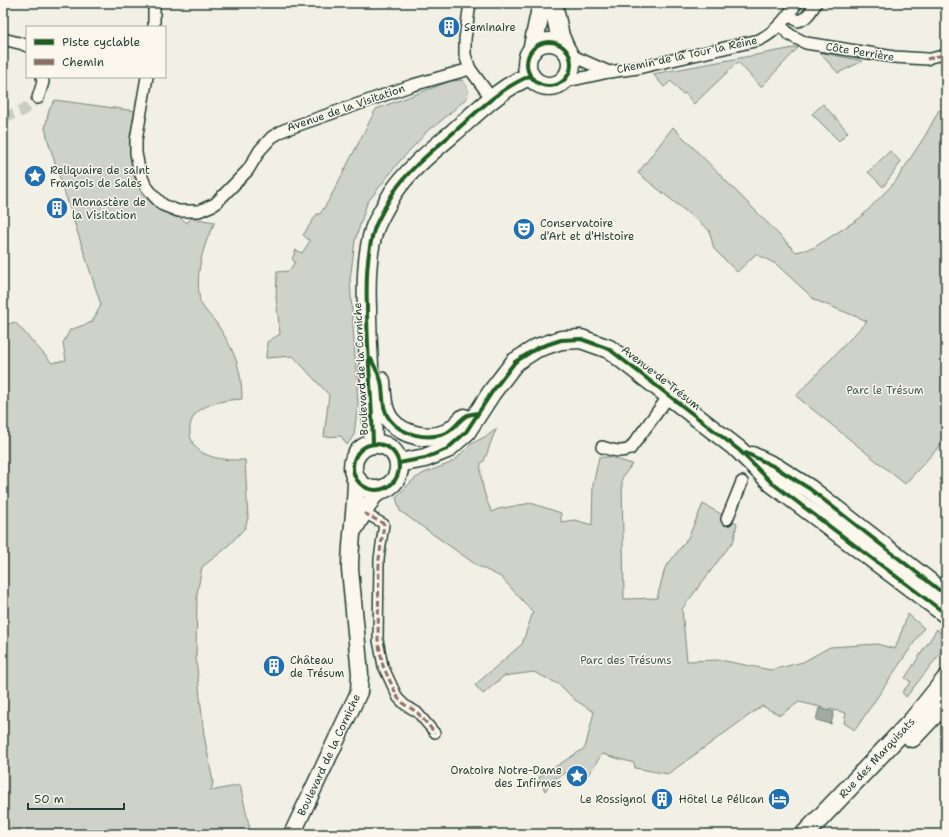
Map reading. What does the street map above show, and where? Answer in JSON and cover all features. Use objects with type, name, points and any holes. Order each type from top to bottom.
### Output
[{"type":"main road","points":[[542,3],[532,51],[528,58],[527,67],[530,76],[535,82],[549,86],[557,85],[563,82],[569,74],[571,68],[571,60],[560,36],[553,3]]},
{"type":"main road","points":[[532,51],[543,43],[549,42],[555,43],[567,52]]},
{"type":"main road","name":"Boulevard de la Corniche","points":[[373,444],[367,349],[367,274],[374,230],[394,193],[416,165],[492,99],[517,82],[530,76]]},
{"type":"main road","name":"Avenue de Trésum","points":[[399,463],[425,458],[447,449],[466,432],[492,392],[515,362],[537,348],[561,340],[581,339],[609,349],[739,450],[772,483],[946,614]]},
{"type":"main road","points":[[367,349],[381,382],[385,409],[390,420],[403,430],[415,435],[427,437],[438,436],[449,432],[467,415],[478,414]]},
{"type":"main road","points":[[373,444],[390,448],[396,455],[399,463],[398,475],[395,480],[381,490],[366,488],[360,484],[353,469],[354,461],[358,453],[364,447],[373,444]]},
{"type":"main road","name":"Avenue de Trésum","points":[[739,450],[775,467],[810,489],[944,589]]},
{"type":"main road","name":"Boulevard de la Corniche","points":[[292,834],[359,692],[360,674],[350,569],[356,478]]},
{"type":"main road","name":"Boulevard de la Corniche","points":[[353,531],[373,497],[381,490]]},
{"type":"main road","name":"Rue des Marquisats","points":[[805,834],[913,720],[946,679]]},
{"type":"main road","name":"Rue des Marquisats","points":[[820,834],[946,702]]},
{"type":"street","points":[[154,3],[154,26]]},
{"type":"street","points":[[470,3],[465,39],[466,55],[470,69],[492,99]]},
{"type":"street","name":"Chemin de la Tour la Reine","points":[[563,82],[609,72],[638,68],[759,40],[768,36],[780,25],[797,3]]},
{"type":"street","points":[[789,15],[798,22],[803,20],[816,3]]},
{"type":"street","name":"Côte Perrière","points":[[780,25],[790,35],[806,43],[894,58],[927,59],[946,54]]},
{"type":"street","points":[[3,39],[26,46]]},
{"type":"street","name":"Chemin de la Tour la Reine","points":[[567,52],[609,72]]},
{"type":"street","name":"Avenue de la Visitation","points":[[147,78],[136,140],[138,169],[145,185],[163,205],[178,210],[199,211],[215,204],[248,170],[260,150],[272,137],[284,130],[413,85],[470,69]]},
{"type":"street","points":[[38,98],[43,82],[42,78]]},
{"type":"street","points":[[602,447],[617,451],[630,449],[669,396]]},
{"type":"street","points":[[727,519],[742,482]]},
{"type":"street","points":[[364,513],[384,524],[379,559],[378,640],[383,666],[398,698],[405,705],[417,712],[435,733]]},
{"type":"street","points":[[905,582],[924,589],[944,589]]},
{"type":"shaded area","points":[[706,3],[741,3],[733,7],[720,9]]},
{"type":"shaded area","points":[[819,708],[834,712],[831,724],[816,720]]},
{"type":"green space","points":[[799,47],[761,87],[738,62],[694,104],[685,93],[682,94],[671,81],[664,87],[653,74]]},
{"type":"green space","points":[[819,52],[863,61],[838,73]]},
{"type":"green space","points":[[462,80],[468,88],[467,98],[434,127],[426,132],[399,162],[367,203],[355,241],[350,280],[358,403],[354,435],[347,445],[341,436],[324,437],[329,395],[293,356],[266,358],[267,342],[280,334],[276,298],[277,272],[289,271],[295,262],[292,259],[296,250],[302,253],[310,241],[303,235],[317,214],[320,214],[329,200],[376,109],[451,81]]},
{"type":"green space","points":[[55,100],[136,111],[132,163],[139,186],[146,197],[156,207],[179,217],[187,223],[191,218],[215,222],[204,247],[200,266],[198,284],[200,302],[217,324],[228,342],[236,360],[242,388],[242,399],[216,403],[200,410],[194,416],[190,433],[194,446],[205,454],[220,459],[245,460],[248,518],[245,528],[224,550],[202,567],[197,594],[196,658],[204,735],[213,782],[211,791],[240,785],[251,834],[3,834],[3,326],[15,322],[52,363],[66,360],[63,343],[70,330],[92,322],[101,305],[45,128],[49,110]]},
{"type":"green space","points":[[823,104],[848,132],[839,141],[812,114]]},
{"type":"green space","name":"Parc le Trésum","points":[[939,110],[946,114],[946,439],[905,484],[796,396],[867,321],[815,300],[776,264],[756,254],[737,272],[714,249],[709,230],[638,173],[673,127],[796,252],[813,248],[860,218],[895,182],[925,136]]},
{"type":"green space","points":[[890,151],[901,162],[883,187],[868,172]]},
{"type":"green space","name":"Parc des Trésums","points":[[497,428],[484,461],[481,463],[483,488],[492,512],[498,509],[531,503],[561,513],[561,522],[575,520],[592,525],[593,485],[599,457],[610,457],[632,464],[622,478],[624,599],[657,598],[665,568],[688,538],[703,504],[737,523],[734,540],[682,609],[687,661],[720,660],[771,670],[803,662],[830,647],[877,644],[895,649],[908,614],[924,628],[855,730],[844,723],[846,713],[799,702],[780,715],[762,706],[668,774],[635,768],[634,763],[602,754],[581,785],[570,771],[554,779],[545,791],[539,777],[585,748],[594,712],[575,700],[560,685],[534,672],[504,676],[483,694],[475,685],[522,644],[533,612],[501,577],[478,566],[400,511],[396,497],[413,480],[424,473],[455,460],[471,444],[490,434]]},
{"type":"green space","points":[[937,629],[944,638],[946,646],[906,697],[902,692],[911,682],[905,678]]},
{"type":"tunnel","points":[[3,117],[22,111],[38,98]]},
{"type":"marked path","points":[[927,59],[946,54]]},
{"type":"marked path","points":[[364,513],[384,524],[379,559],[378,640],[383,666],[398,698],[405,705],[417,712],[435,733]]},
{"type":"cycle path","points":[[549,42],[561,46],[567,52],[571,64],[567,76],[561,82],[549,86],[537,82],[531,76],[527,64],[531,52],[537,46],[549,42]]},
{"type":"cycle path","points":[[373,444],[368,342],[367,269],[369,249],[375,226],[399,184],[421,161],[489,101],[509,87],[530,76]]},
{"type":"cycle path","points":[[399,463],[425,458],[447,449],[466,432],[492,392],[515,362],[537,348],[561,340],[581,339],[609,349],[739,450],[772,483],[946,614]]},
{"type":"cycle path","points":[[371,359],[381,381],[384,406],[387,416],[395,425],[408,433],[423,436],[437,436],[451,430],[466,416],[478,413]]},
{"type":"cycle path","points":[[376,444],[389,448],[395,454],[399,467],[395,480],[389,486],[376,490],[363,486],[357,480],[353,467],[357,454],[363,448],[376,444]]},
{"type":"cycle path","points":[[746,453],[775,467],[810,489],[939,590]]},
{"type":"place","name":"Seminaire","points":[[449,27]]},
{"type":"place","name":"Reliquaire de saint François de Sales","points":[[35,176]]},
{"type":"place","name":"Monastère de la Visitation","points":[[57,208]]},
{"type":"place","name":"Conservatoire d'Art et d'Histoire","points":[[524,229]]},
{"type":"place","name":"Château de Trésum","points":[[274,666]]},
{"type":"place","name":"Oratoire Notre-Dame des Infirmes","points":[[577,776]]},
{"type":"place","name":"Le Rossignol","points":[[662,799]]},
{"type":"place","name":"Hôtel Le Pélican","points":[[779,799]]}]
